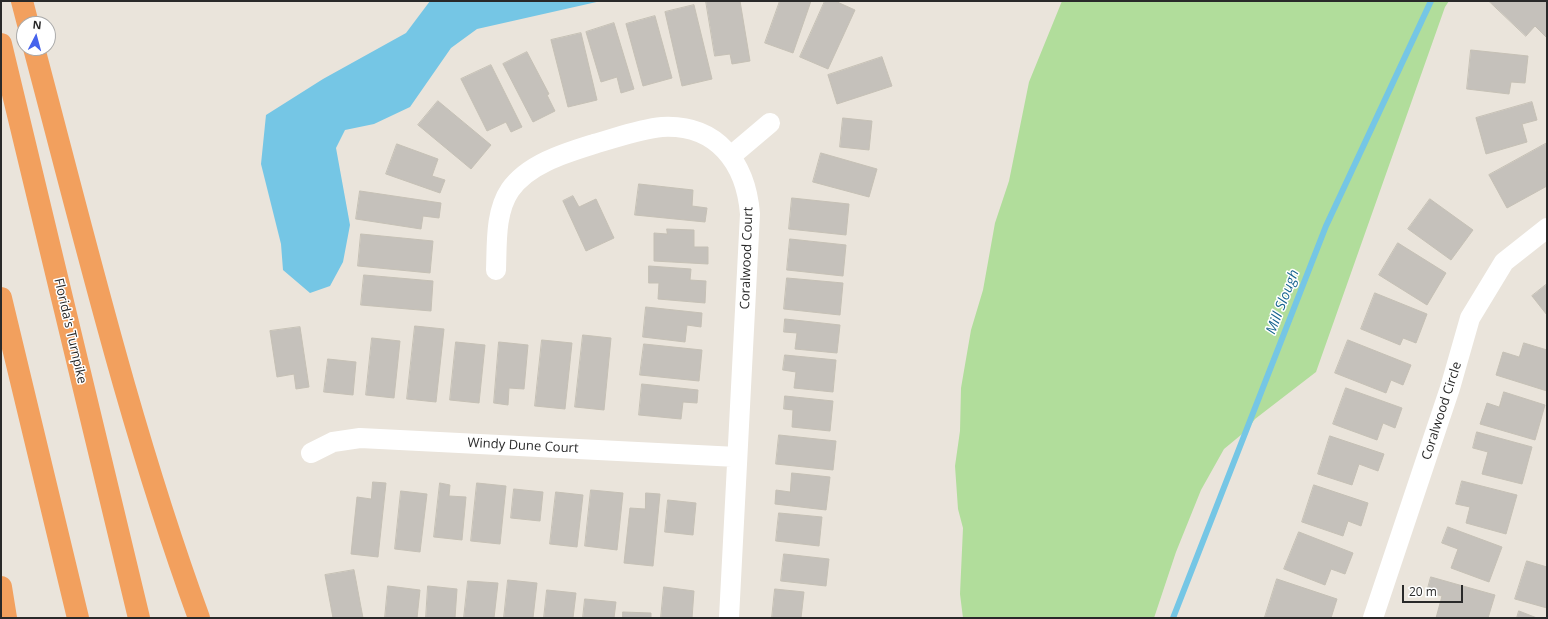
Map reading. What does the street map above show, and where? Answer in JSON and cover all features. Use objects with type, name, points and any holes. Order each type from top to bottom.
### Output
[{"type":"highway","points":[[22,1],[26,16]]},
{"type":"highway","name":"Florida's Turnpike","points":[[1,44],[139,618]]},
{"type":"highway","points":[[36,56],[129,405],[176,553],[200,618]]},
{"type":"highway","points":[[1,298],[78,618]]},
{"type":"highway","points":[[1,588],[6,618]]},
{"type":"street","points":[[731,156],[770,122]]},
{"type":"street","name":"Coralwood Court","points":[[496,270],[499,222],[505,199],[518,180],[541,165],[574,151],[630,133],[660,127],[685,128],[698,132],[715,142],[731,156],[742,174],[746,186],[750,214],[729,618]]},
{"type":"street","name":"Coralwood Circle","points":[[1373,618],[1450,388],[1470,318],[1504,262],[1547,228]]},
{"type":"street","name":"Windy Dune Court","points":[[311,453],[333,442],[360,438],[738,457]]},
{"type":"green space","name":"Mill Slough","points":[[1062,1],[1449,1],[1445,7],[1316,372],[1255,419],[1247,430],[1224,449],[1201,490],[1176,552],[1154,618],[963,618],[960,594],[963,528],[958,509],[955,466],[960,431],[961,388],[971,330],[983,290],[995,223],[1009,181],[1029,82]]},
{"type":"water","points":[[430,1],[601,1],[477,29],[451,48],[410,107],[374,124],[345,130],[336,148],[350,225],[343,262],[330,286],[310,293],[283,270],[281,244],[261,164],[266,115],[323,79],[406,33]]},
{"type":"building","points":[[706,1],[740,1],[750,61],[732,64],[730,54],[715,56]]},
{"type":"building","points":[[780,1],[811,1],[793,53],[765,43]]},
{"type":"building","points":[[825,1],[835,1],[855,10],[828,69],[800,57]]},
{"type":"building","points":[[1489,1],[1547,1],[1547,38],[1535,26],[1526,36]]},
{"type":"building","points":[[694,5],[712,79],[682,86],[665,12]]},
{"type":"building","points":[[655,16],[672,78],[643,86],[626,24]]},
{"type":"building","points":[[614,23],[634,89],[621,93],[617,77],[601,82],[586,32]]},
{"type":"building","points":[[581,33],[597,100],[568,107],[551,40]]},
{"type":"building","points":[[1471,50],[1528,56],[1525,83],[1511,82],[1509,94],[1467,89]]},
{"type":"building","points":[[527,52],[549,94],[547,95],[555,111],[533,122],[503,64]]},
{"type":"building","points":[[882,57],[892,86],[837,104],[828,75]]},
{"type":"building","points":[[491,65],[522,127],[511,132],[506,122],[487,131],[461,79]]},
{"type":"building","points":[[438,101],[491,145],[471,169],[418,125]]},
{"type":"building","points":[[1532,102],[1537,120],[1522,124],[1527,142],[1486,154],[1476,118]]},
{"type":"building","points":[[843,118],[872,121],[869,150],[840,147]]},
{"type":"building","points":[[1547,143],[1547,169],[1545,170],[1547,174],[1547,186],[1507,208],[1489,175]]},
{"type":"building","points":[[397,144],[438,159],[432,176],[445,180],[440,193],[386,174]]},
{"type":"building","points":[[821,153],[877,169],[869,197],[813,182]]},
{"type":"building","points":[[639,184],[693,190],[692,206],[707,208],[705,222],[635,215]]},
{"type":"building","points":[[360,191],[441,203],[439,218],[423,216],[421,229],[356,219]]},
{"type":"building","points":[[573,196],[579,207],[596,199],[614,238],[586,251],[563,201]]},
{"type":"building","points":[[792,198],[849,204],[846,235],[789,229]]},
{"type":"building","points":[[1430,199],[1473,230],[1451,260],[1408,229]]},
{"type":"building","points":[[667,229],[694,230],[694,247],[708,247],[708,264],[654,261],[654,233],[667,234]]},
{"type":"building","points":[[361,234],[433,241],[430,273],[358,266]]},
{"type":"building","points":[[790,239],[846,245],[843,276],[787,270]]},
{"type":"building","points":[[1398,243],[1446,273],[1427,305],[1379,275]]},
{"type":"building","points":[[649,266],[691,269],[690,280],[706,281],[705,303],[658,299],[659,283],[649,283]]},
{"type":"building","points":[[364,275],[433,281],[431,311],[361,305]]},
{"type":"building","points":[[787,278],[843,283],[840,315],[784,309]]},
{"type":"building","points":[[1547,284],[1547,315],[1532,296]]},
{"type":"building","points":[[1375,293],[1427,314],[1416,343],[1403,338],[1400,345],[1361,329]]},
{"type":"building","points":[[646,307],[702,313],[701,327],[687,325],[685,342],[643,337]]},
{"type":"building","points":[[785,319],[840,325],[837,353],[795,349],[797,333],[784,332]]},
{"type":"building","points":[[415,326],[444,329],[436,402],[407,399]]},
{"type":"building","points":[[300,327],[309,387],[296,389],[294,374],[277,377],[270,331]]},
{"type":"building","points":[[583,335],[611,338],[604,410],[575,407]]},
{"type":"building","points":[[372,338],[400,341],[394,398],[366,395]]},
{"type":"building","points":[[542,340],[572,343],[565,409],[535,406]]},
{"type":"building","points":[[1348,340],[1411,365],[1403,385],[1391,380],[1386,393],[1335,373]]},
{"type":"building","points":[[456,342],[485,345],[479,403],[450,400]]},
{"type":"building","points":[[499,342],[528,345],[524,389],[509,388],[508,405],[494,403]]},
{"type":"building","points":[[1524,343],[1547,350],[1547,391],[1496,375],[1503,352],[1519,357]]},
{"type":"building","points":[[644,344],[702,350],[699,381],[640,375]]},
{"type":"building","points":[[785,355],[836,360],[833,392],[794,388],[796,372],[783,370]]},
{"type":"building","points":[[328,359],[356,362],[353,395],[324,392]]},
{"type":"building","points":[[642,384],[698,390],[697,403],[683,402],[681,419],[639,415]]},
{"type":"building","points":[[1346,388],[1402,408],[1395,428],[1383,423],[1377,440],[1333,424]]},
{"type":"building","points":[[1504,392],[1545,405],[1535,440],[1480,424],[1487,403],[1499,407]]},
{"type":"building","points":[[785,396],[833,401],[830,431],[792,427],[793,410],[784,409]]},
{"type":"building","points":[[1477,432],[1532,447],[1522,484],[1482,474],[1488,452],[1473,448]]},
{"type":"building","points":[[779,435],[836,441],[833,470],[776,464]]},
{"type":"building","points":[[1330,436],[1384,454],[1378,471],[1359,464],[1352,485],[1318,474]]},
{"type":"building","points":[[792,473],[830,477],[826,510],[775,504],[776,490],[790,492]]},
{"type":"building","points":[[1462,481],[1517,495],[1506,534],[1466,523],[1470,507],[1456,504]]},
{"type":"building","points":[[373,482],[386,483],[378,557],[351,554],[357,497],[371,499]]},
{"type":"building","points":[[440,483],[450,485],[449,496],[466,497],[462,540],[434,537]]},
{"type":"building","points":[[477,483],[506,486],[500,544],[471,541]]},
{"type":"building","points":[[1314,485],[1368,503],[1361,526],[1348,521],[1343,536],[1302,522]]},
{"type":"building","points":[[514,489],[543,492],[540,521],[511,518]]},
{"type":"building","points":[[591,490],[623,493],[617,550],[585,546]]},
{"type":"building","points":[[401,491],[427,494],[420,552],[395,549]]},
{"type":"building","points":[[556,492],[583,495],[577,547],[550,544]]},
{"type":"building","points":[[646,493],[660,494],[653,566],[624,563],[630,508],[645,509]]},
{"type":"building","points":[[668,500],[696,503],[693,535],[665,532]]},
{"type":"building","points":[[779,513],[822,517],[819,546],[776,541]]},
{"type":"building","points":[[1448,527],[1502,547],[1489,582],[1451,568],[1458,549],[1442,543]]},
{"type":"building","points":[[1299,532],[1353,553],[1345,574],[1331,569],[1325,585],[1284,569]]},
{"type":"building","points":[[784,554],[829,559],[826,586],[781,581]]},
{"type":"building","points":[[1527,561],[1547,567],[1547,608],[1515,599]]},
{"type":"building","points":[[354,570],[363,618],[333,618],[325,575]]},
{"type":"building","points":[[1431,577],[1495,595],[1488,618],[1436,618],[1442,596],[1427,592]]},
{"type":"building","points":[[1277,579],[1337,599],[1331,618],[1265,617]]},
{"type":"building","points":[[508,580],[537,583],[533,618],[504,618]]},
{"type":"building","points":[[468,581],[498,583],[494,618],[464,618]]},
{"type":"building","points":[[388,586],[420,590],[417,618],[385,618]]},
{"type":"building","points":[[428,586],[457,589],[455,618],[426,618]]},
{"type":"building","points":[[664,587],[694,591],[692,618],[661,618]]},
{"type":"building","points":[[775,589],[804,592],[801,618],[772,618]]},
{"type":"building","points":[[547,590],[576,593],[573,618],[544,618]]},
{"type":"building","points":[[585,599],[616,602],[614,618],[583,618]]},
{"type":"building","points":[[1519,611],[1537,618],[1517,618]]},
{"type":"building","points":[[623,612],[651,613],[651,618],[623,618]]},
{"type":"waterway","name":"Mill Slough","points":[[1173,618],[1326,226],[1431,1]]}]
